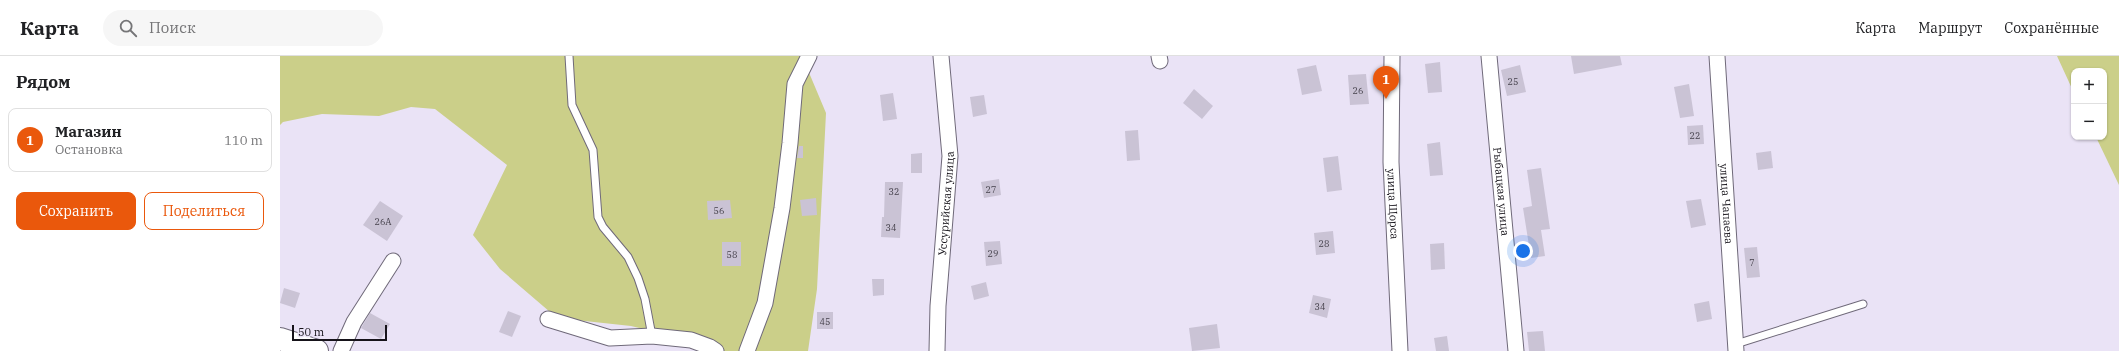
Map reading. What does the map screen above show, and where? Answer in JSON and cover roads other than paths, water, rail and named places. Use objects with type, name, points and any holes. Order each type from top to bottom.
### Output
[{"type":"main road","points":[[280,339],[317,351]]},
{"type":"street","points":[[747,351],[765,303],[782,208],[790,144],[795,84],[809,56]]},
{"type":"street","name":"Уссурийская улица","points":[[937,351],[938,306],[950,156],[942,56]]},
{"type":"street","name":"улица Щорса","points":[[1392,56],[1391,162],[1400,351]]},
{"type":"street","name":"Рыбацкая улица","points":[[1489,56],[1516,351]]},
{"type":"street","name":"улица Чапаева","points":[[1717,56],[1736,347]]},
{"type":"street","points":[[341,351],[354,322],[393,261]]},
{"type":"street","points":[[548,319],[610,338],[652,336],[691,340],[710,347],[716,351]]},
{"type":"lane","points":[[569,56],[572,105],[593,150],[598,217],[603,227],[628,257],[638,278],[645,299],[652,336]]},
{"type":"lane","points":[[1736,347],[1863,304]]},
{"type":"place","name":"Магазин","points":[[1386,99]]}]
